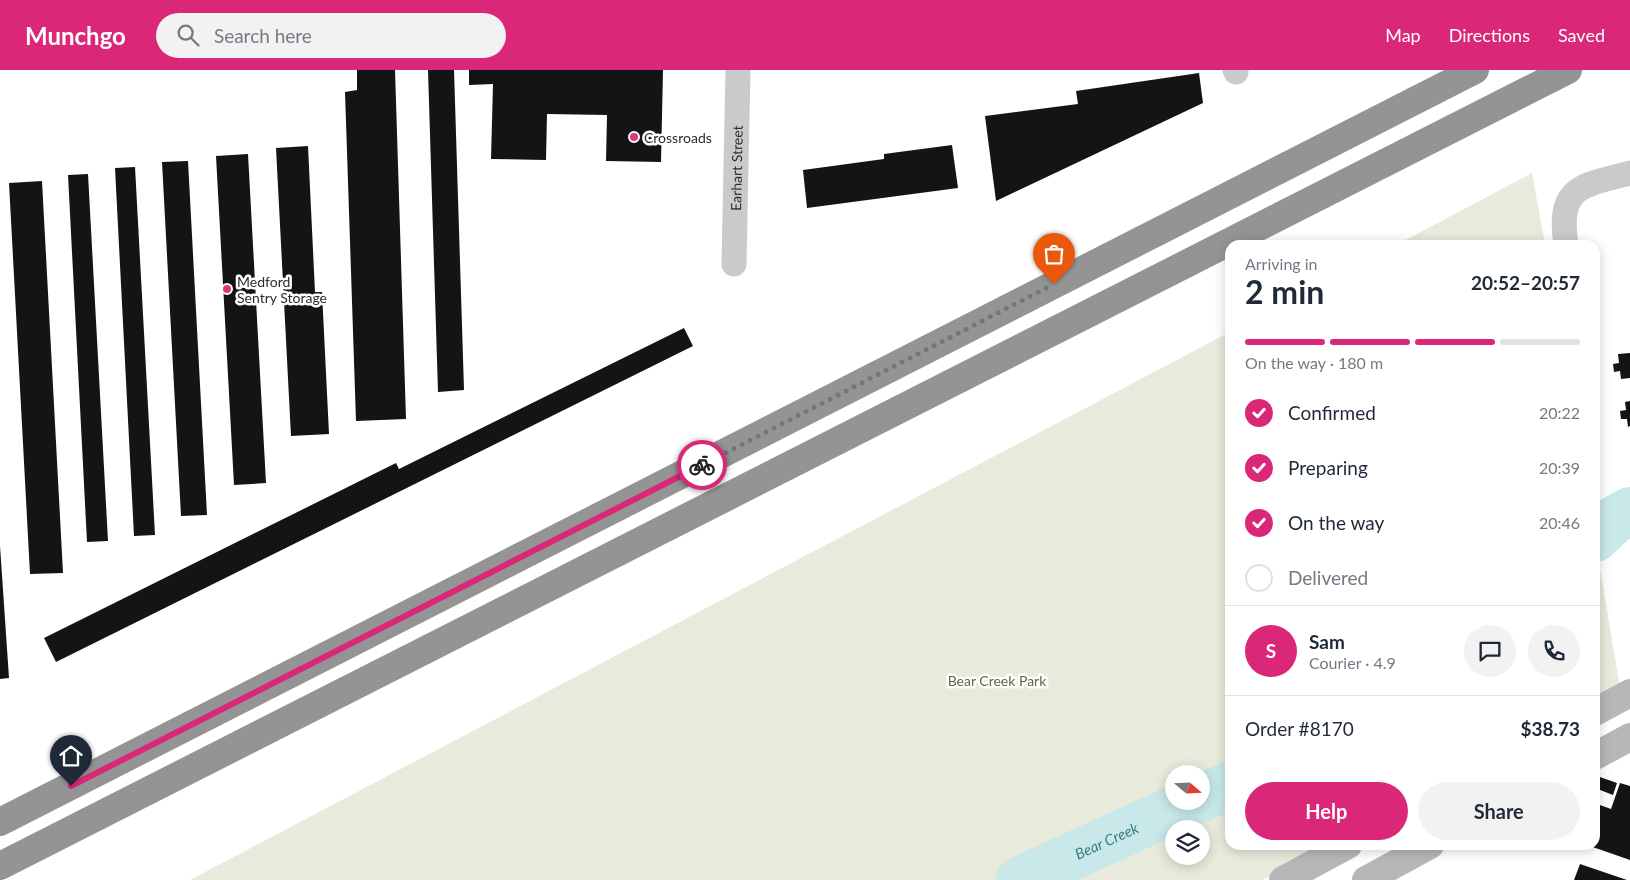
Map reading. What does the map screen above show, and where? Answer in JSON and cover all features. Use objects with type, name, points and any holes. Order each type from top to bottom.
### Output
[{"type":"highway","points":[[0,822],[1475,70]]},
{"type":"highway","points":[[1233,240],[1568,70]]},
{"type":"highway","points":[[0,866],[1225,244]]},
{"type":"street","name":"Earhart Street","points":[[734,264],[738,70]]},
{"type":"street","points":[[1565,240],[1563,224],[1564,207],[1573,193],[1588,184],[1630,173]]},
{"type":"street","points":[[1600,709],[1630,693]]},
{"type":"street","points":[[1600,753],[1630,737]]},
{"type":"street","points":[[1283,880],[1339,850]]},
{"type":"street","points":[[1366,880],[1421,850]]},
{"type":"green space","points":[[1532,173],[1544,240],[1405,240]]},
{"type":"green space","name":"Bear Creek Park","points":[[1225,335],[1225,850],[1319,850],[1263,880],[190,880]]},
{"type":"green space","points":[[1600,569],[1620,688],[1600,699]]},
{"type":"building","points":[[357,70],[395,70],[406,419],[356,421],[345,92],[357,90]]},
{"type":"building","points":[[428,70],[454,70],[464,390],[438,392]]},
{"type":"building","name":"Crossroads","points":[[469,70],[663,70],[661,162],[606,161],[607,115],[547,114],[546,160],[491,159],[493,84],[469,85]]},
{"type":"building","points":[[1199,73],[1203,103],[996,201],[985,116],[1078,104],[1076,91]]},
{"type":"building","points":[[952,145],[958,188],[807,208],[803,170],[884,159],[884,154]]},
{"type":"building","points":[[308,146],[315,292],[322,292],[329,434],[291,436],[276,148]]},
{"type":"building","points":[[248,154],[266,483],[234,485],[216,156]]},
{"type":"building","points":[[188,161],[207,515],[181,516],[162,162]]},
{"type":"building","points":[[135,167],[155,535],[134,536],[115,168]]},
{"type":"building","points":[[88,174],[108,541],[87,542],[68,175]]},
{"type":"building","points":[[42,181],[63,573],[30,574],[9,183]]},
{"type":"building","points":[[684,328],[693,346],[56,662],[44,638],[396,463],[399,469]]},
{"type":"building","points":[[1630,353],[1630,378],[1621,379],[1620,371],[1614,372],[1613,364],[1619,363],[1618,354]]},
{"type":"building","points":[[1630,401],[1630,426],[1628,427],[1627,419],[1621,419],[1620,411],[1626,410],[1625,402]]},
{"type":"building","points":[[0,546],[9,678],[0,679]]},
{"type":"building","points":[[1600,777],[1617,783],[1613,795],[1600,790]]},
{"type":"building","points":[[1620,783],[1630,786],[1630,860],[1600,850],[1600,805],[1611,809]]},
{"type":"building","points":[[1580,864],[1627,880],[1574,880]]},
{"type":"waterway","name":"Bear Creek","points":[[1600,533],[1614,520],[1630,511]]},
{"type":"waterway","name":"Bear Creek","points":[[1210,794],[1225,787]]},
{"type":"waterway","name":"Bear Creek","points":[[1020,880],[1173,810]]},
{"type":"way so far","points":[[702,465],[1054,284]]},
{"type":"place","name":"Crossroads","points":[[634,137]]},
{"type":"place","name":"Medford Sentry Storage","points":[[227,289]]},
{"type":"route","points":[[71,786],[702,465]]}]
